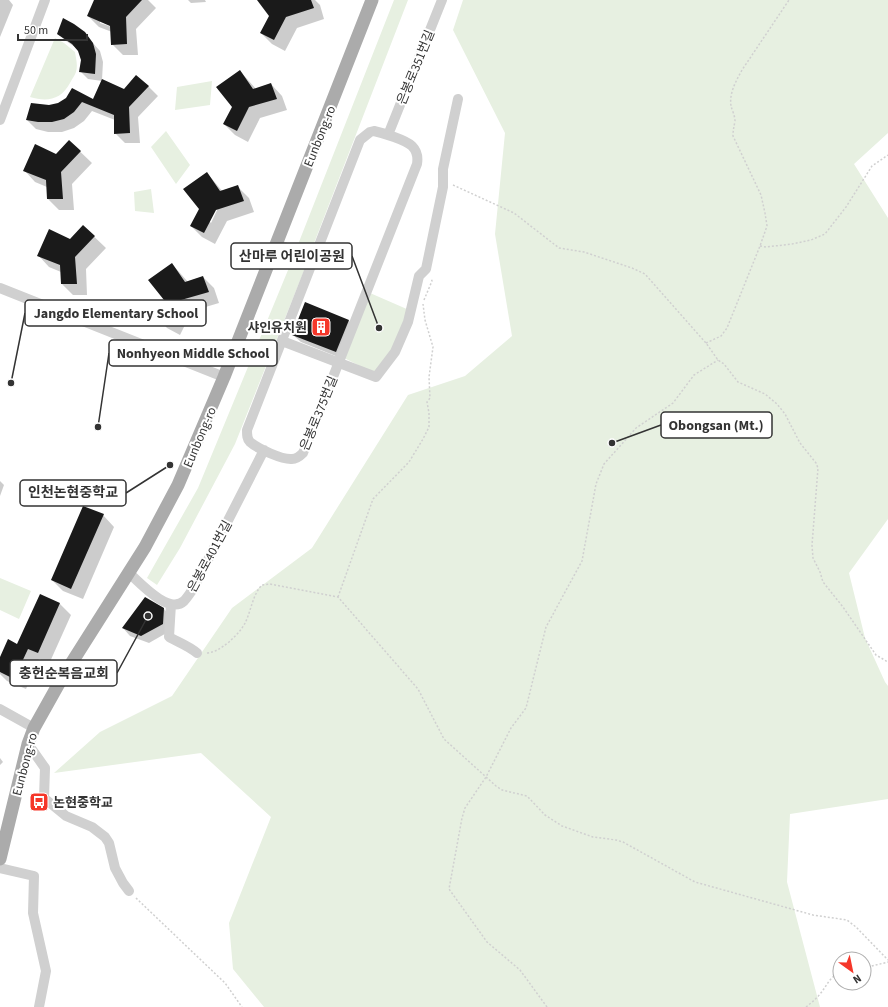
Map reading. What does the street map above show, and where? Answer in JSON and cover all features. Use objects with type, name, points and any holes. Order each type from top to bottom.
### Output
[{"type":"main road","name":"Eunbong-ro","points":[[0,859],[28,744],[34,728],[62,678],[145,547],[178,486],[224,377],[372,0]]},
{"type":"street","points":[[0,120],[45,0]]},
{"type":"street","name":"은봉로351번길","points":[[388,135],[442,0]]},
{"type":"street","points":[[282,341],[376,377],[395,352],[408,322],[419,276],[426,269],[443,187],[446,157],[458,99]]},
{"type":"street","name":"은봉로375번길","points":[[374,131],[388,135],[412,146],[418,158],[417,164],[303,453],[293,459],[287,459],[264,450],[250,442],[247,437],[248,430],[360,140],[370,132],[374,131]]},
{"type":"street","points":[[276,244],[314,258]]},
{"type":"street","points":[[0,288],[224,377]]},
{"type":"street","name":"은봉로401번길","points":[[171,604],[183,602],[193,589],[264,450]]},
{"type":"street","points":[[129,573],[162,601],[171,604],[169,637],[191,648],[197,653]]},
{"type":"street","points":[[0,709],[34,728]]},
{"type":"street","points":[[28,744],[45,768],[44,798],[66,816],[92,827],[105,836],[109,843],[115,868],[129,891]]},
{"type":"street","points":[[0,868],[34,876],[33,913],[46,971],[39,1007]]},
{"type":"path","points":[[706,343],[721,336],[728,328],[767,226],[766,213],[761,195],[733,136],[732,129],[735,121],[730,100],[732,91],[736,81],[789,0]]},
{"type":"path","points":[[760,246],[766,247],[792,244],[811,240],[825,234],[846,207],[872,166],[888,155]]},
{"type":"path","points":[[443,181],[514,213],[559,248],[584,252],[641,272],[649,278],[738,382],[765,394],[777,404],[785,414],[800,443],[816,463],[818,474],[812,545],[813,558],[823,582],[843,607],[876,655],[888,662]]},
{"type":"path","points":[[338,597],[373,499],[408,462],[423,439],[429,426],[427,402],[430,398],[430,371],[433,347],[422,304],[432,281],[426,266]]},
{"type":"path","points":[[547,1007],[520,970],[488,942],[449,889],[465,808],[486,777],[511,728],[526,708],[546,627],[582,561],[596,484],[604,464],[636,428],[673,403],[694,375],[718,360]]},
{"type":"path","points":[[197,653],[214,652],[241,630],[257,592],[262,585],[270,584],[338,597],[418,689],[444,739],[496,786],[502,790],[527,796],[545,815],[562,826],[593,837],[624,842],[696,882],[813,915],[847,920],[856,927],[888,961],[872,966]]},
{"type":"path","points":[[129,891],[225,983],[242,1007]]},
{"type":"path","points":[[806,1007],[821,994],[832,978]]},
{"type":"green space","points":[[394,0],[408,0],[311,251],[297,247]]},
{"type":"green space","points":[[463,0],[888,0],[888,133],[854,164],[888,218],[888,519],[849,573],[865,638],[888,686],[888,799],[790,814],[787,882],[820,1007],[264,1007],[233,969],[229,923],[271,817],[201,753],[54,773],[100,732],[172,696],[232,608],[312,548],[408,395],[465,376],[512,336],[495,234],[505,133],[453,30]]},
{"type":"green space","points":[[55,38],[75,52],[77,64],[76,73],[66,89],[58,96],[48,99],[36,99],[30,97]]},
{"type":"green space","points":[[212,81],[210,105],[175,110],[177,87]]},
{"type":"green space","points":[[166,131],[190,165],[176,184],[151,147]]},
{"type":"green space","points":[[151,189],[154,213],[135,211],[134,192]]},
{"type":"green space","points":[[293,258],[307,263],[235,444],[180,548],[157,585],[147,578],[198,488]]},
{"type":"green space","points":[[370,293],[409,310],[396,347],[374,373],[344,358]]},
{"type":"green space","points":[[0,578],[31,591],[19,619],[0,610]]},
{"type":"building","points":[[94,0],[142,0],[126,17],[127,44],[111,45],[110,26],[87,16]]},
{"type":"building","points":[[257,0],[311,0],[314,8],[286,17],[274,40],[260,33],[269,16]]},
{"type":"building","points":[[63,18],[85,32],[93,43],[96,54],[95,74],[79,72],[81,60],[78,51],[72,44],[57,34]]},
{"type":"building","points":[[240,70],[253,89],[271,83],[277,99],[249,107],[237,131],[223,124],[232,107],[216,87]]},
{"type":"building","points":[[136,75],[149,86],[129,107],[130,133],[114,134],[114,115],[82,102],[74,112],[64,119],[52,122],[26,120],[31,103],[49,105],[58,103],[66,98],[72,88],[93,99],[102,79],[124,89]]},
{"type":"building","points":[[69,140],[81,151],[61,172],[63,199],[47,199],[46,180],[23,171],[35,144],[56,154]]},
{"type":"building","points":[[207,172],[220,191],[238,185],[244,201],[216,210],[204,233],[190,226],[199,209],[183,189]]},
{"type":"building","points":[[83,225],[95,236],[75,257],[77,284],[61,284],[60,265],[37,256],[49,229],[70,239]]},
{"type":"building","points":[[172,263],[185,282],[203,276],[209,292],[181,300],[169,324],[155,316],[164,300],[148,280]]},
{"type":"building","name":"샤인유치원","points":[[305,302],[349,320],[336,352],[292,335]]},
{"type":"building","points":[[83,506],[104,514],[71,589],[51,580]]},
{"type":"building","points":[[40,594],[60,603],[38,653],[28,649],[14,679],[0,672],[0,657],[8,639],[17,644]]},
{"type":"building","points":[[145,597],[164,608],[163,624],[141,636],[122,628]]},
{"type":"place","name":"샤인유치원","points":[[321,327]]},
{"type":"place","name":"산마루 어린이공원","points":[[379,328]]},
{"type":"place","name":"Jangdo Elementary School","points":[[11,383]]},
{"type":"place","name":"Nonhyeon Middle School","points":[[98,427]]},
{"type":"place","name":"Obongsan (Mt.)","points":[[612,443]]},
{"type":"place","name":"인천논현중학교","points":[[170,465]]},
{"type":"place","name":"충헌순복음교회","points":[[148,616]]},
{"type":"place","name":"논현중학교","points":[[39,802]]}]
